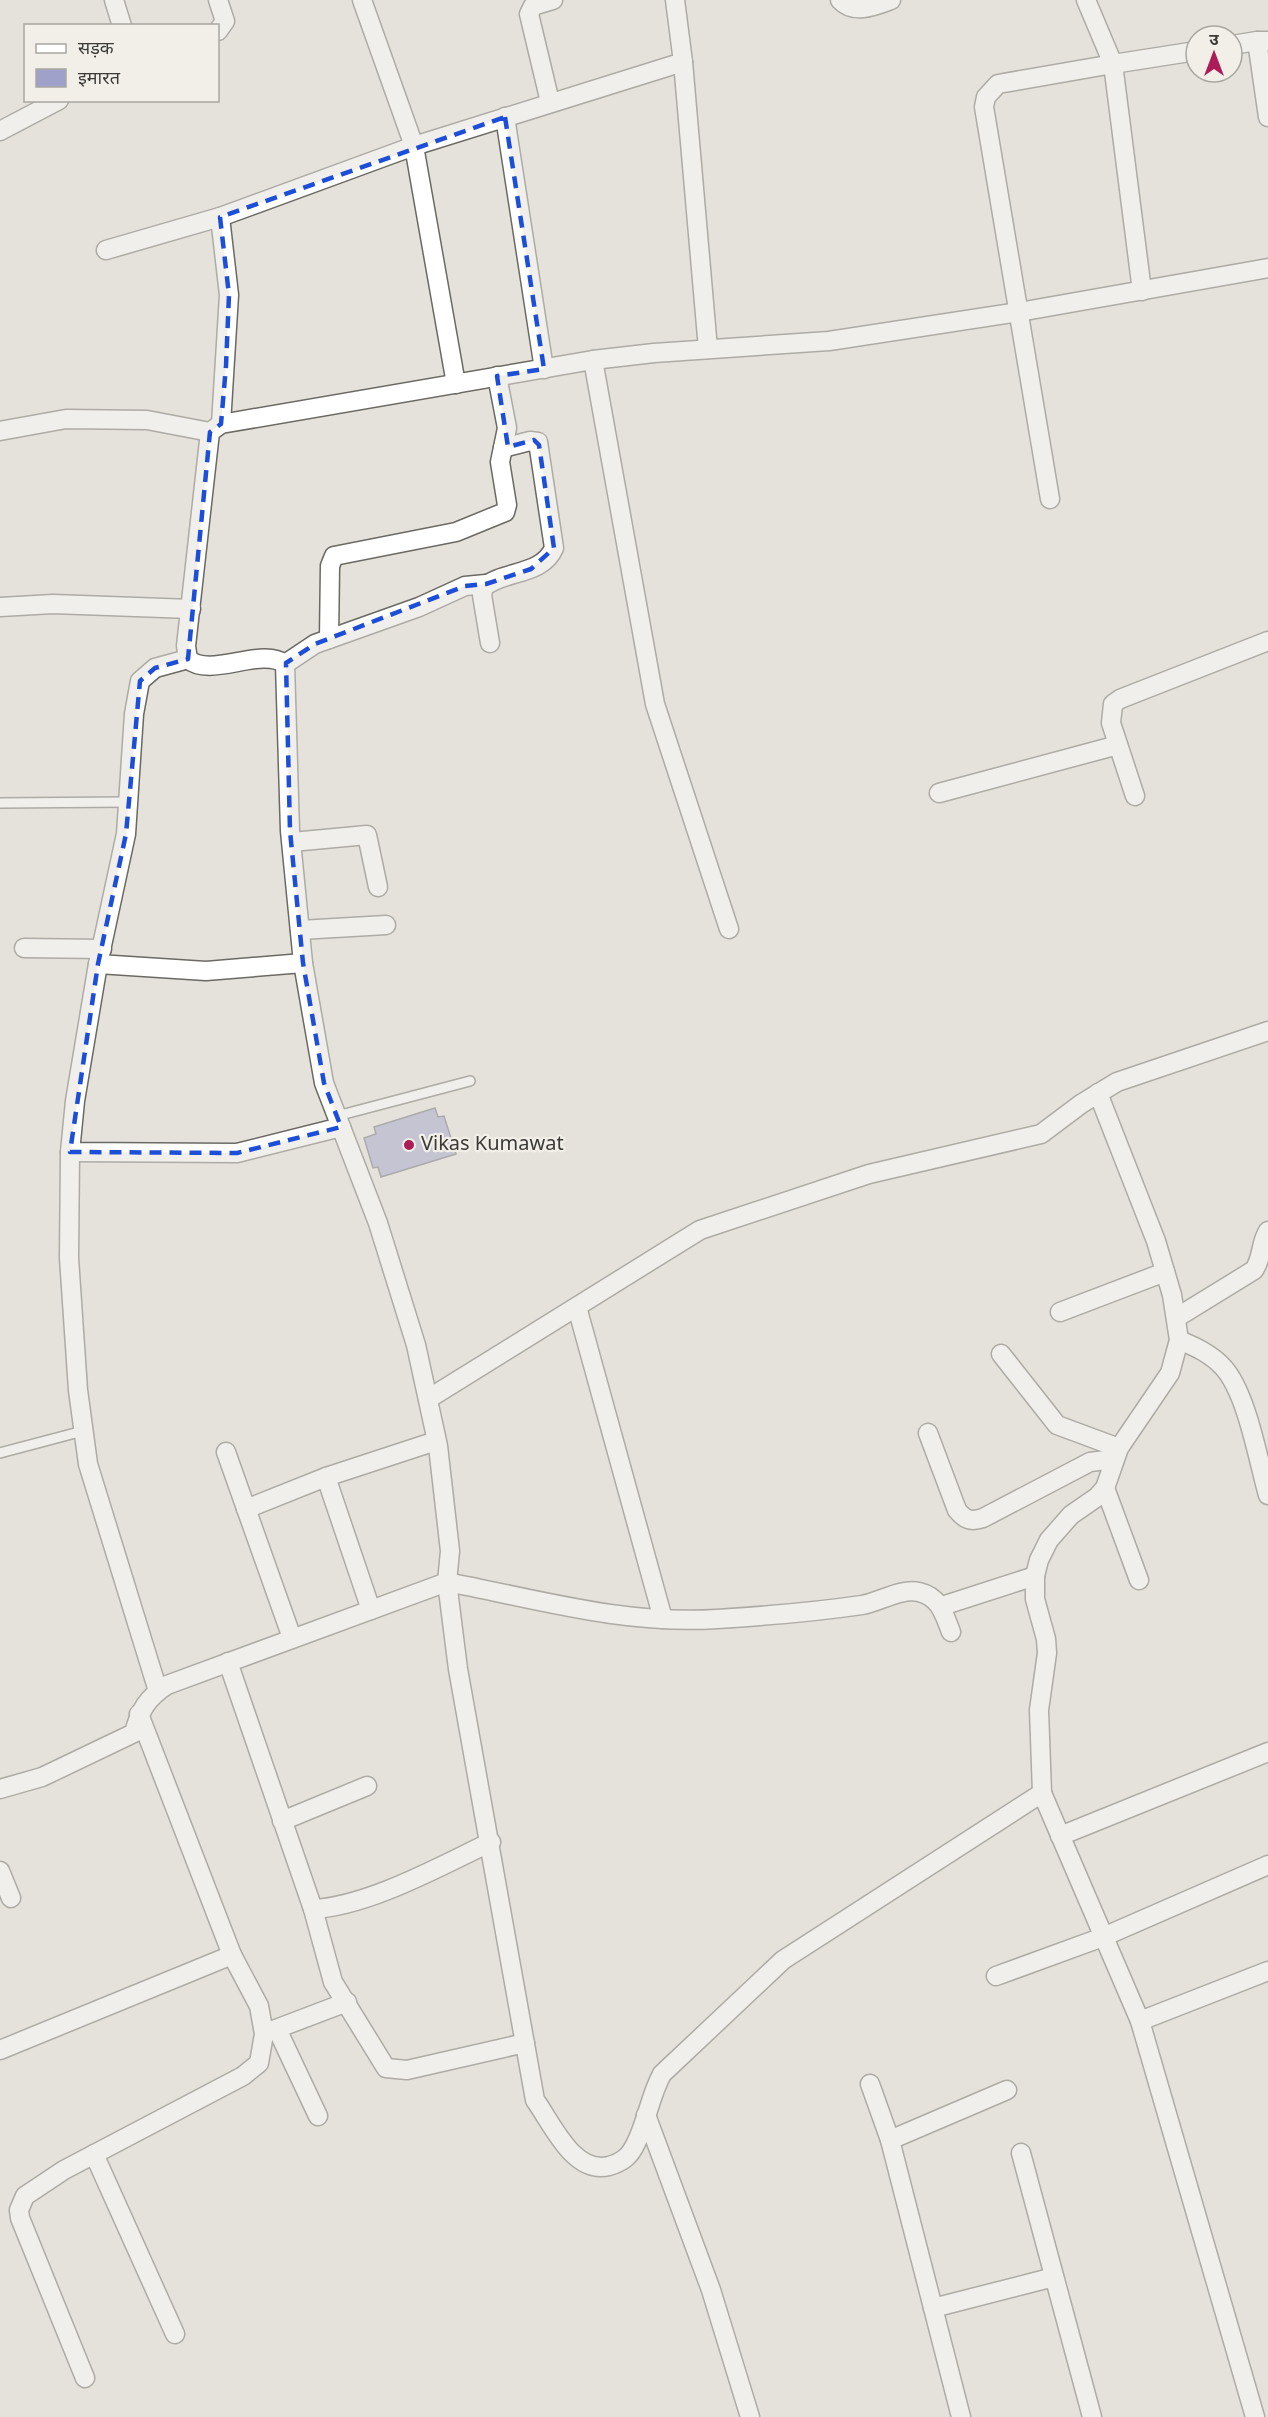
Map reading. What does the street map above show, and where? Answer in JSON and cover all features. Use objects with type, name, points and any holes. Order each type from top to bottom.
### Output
[{"type":"street","points":[[114,0],[121,24]]},
{"type":"street","points":[[218,0],[225,21],[219,30]]},
{"type":"street","points":[[362,0],[414,146],[456,384]]},
{"type":"street","points":[[550,102],[530,14],[533,6],[553,0]]},
{"type":"street","points":[[675,0],[683,62],[708,349]]},
{"type":"street","points":[[840,0],[845,6],[856,8],[873,7],[891,0]]},
{"type":"street","points":[[1086,0],[1113,64],[1142,291]]},
{"type":"street","points":[[1244,43],[1263,41],[1268,117]]},
{"type":"street","points":[[1050,499],[984,107],[986,97],[998,84],[1184,53]]},
{"type":"street","points":[[106,250],[220,217],[414,146],[683,62]]},
{"type":"street","points":[[0,131],[55,102]]},
{"type":"street","points":[[505,117],[544,369]]},
{"type":"street","points":[[188,659],[191,609],[216,428],[229,295],[220,217]]},
{"type":"street","points":[[0,431],[66,419],[147,420],[216,428],[592,360],[829,341],[1019,312],[1268,268]]},
{"type":"street","points":[[592,360],[655,704],[729,929]]},
{"type":"street","points":[[329,639],[332,558],[438,537],[501,515],[507,505],[500,462],[507,428],[498,376]]},
{"type":"street","points":[[285,664],[329,639],[419,607],[465,586],[486,584],[531,569],[548,557],[554,548],[538,442],[534,440],[503,448]]},
{"type":"street","points":[[486,584],[482,595],[490,643]]},
{"type":"street","points":[[0,607],[53,604],[191,609]]},
{"type":"street","points":[[1135,796],[1110,714],[1113,704],[1120,699],[1268,641]]},
{"type":"street","points":[[188,659],[194,664],[201,665],[262,659],[280,660],[285,664],[292,842],[303,963],[324,1083],[381,1234],[416,1345],[436,1440],[450,1551],[447,1582],[458,1669],[491,1842],[535,2100],[577,2160],[598,2169],[623,2162],[636,2145],[652,2094],[662,2074],[783,1960],[916,1872],[1042,1793]]},
{"type":"street","points":[[158,1691],[88,1464],[83,1431],[69,1258],[70,1152],[75,1101],[100,956],[126,834],[134,714],[140,681],[155,668],[188,659]]},
{"type":"street","points":[[939,793],[1118,745]]},
{"type":"street","points":[[292,842],[367,835],[378,887]]},
{"type":"street","points":[[300,930],[386,925]]},
{"type":"street","points":[[24,948],[206,971],[303,963]]},
{"type":"street","points":[[428,1399],[700,1230],[868,1174],[1041,1134],[1117,1082],[1268,1031]]},
{"type":"street","points":[[1098,1093],[1156,1241],[1176,1318],[1179,1340],[1170,1373],[1116,1453],[1105,1488],[1097,1497],[1071,1515],[1049,1540],[1039,1560],[1035,1576],[1035,1599],[1046,1640],[1047,1653],[1039,1710],[1042,1793],[1140,2021],[1256,2417]]},
{"type":"street","points":[[70,1152],[237,1153],[339,1121]]},
{"type":"street","points":[[1176,1318],[1254,1270],[1261,1259],[1263,1239],[1268,1231]]},
{"type":"street","points":[[1060,1312],[1165,1272]]},
{"type":"street","points":[[577,1307],[663,1619]]},
{"type":"street","points":[[1179,1340],[1207,1353],[1224,1368],[1240,1396],[1268,1495]]},
{"type":"street","points":[[1001,1354],[1057,1425],[1116,1453]]},
{"type":"street","points":[[928,1432],[957,1510],[963,1518],[972,1521],[983,1518],[1090,1462],[1116,1453]]},
{"type":"street","points":[[246,1509],[326,1477],[436,1440]]},
{"type":"street","points":[[226,1452],[292,1638]]},
{"type":"street","points":[[326,1477],[370,1610]]},
{"type":"street","points":[[1105,1488],[1139,1580]]},
{"type":"street","points":[[942,1606],[1035,1576]]},
{"type":"street","points":[[0,1789],[42,1777],[134,1733],[139,1714],[150,1696],[158,1691],[228,1662],[447,1582],[575,1610],[663,1619],[714,1620],[842,1608],[874,1603],[901,1593],[918,1592],[932,1597],[942,1606],[951,1632]]},
{"type":"street","points":[[228,1662],[312,1910],[333,1982],[386,2068],[407,2070],[525,2043]]},
{"type":"street","points":[[139,1714],[232,1955],[318,2116]]},
{"type":"street","points":[[1060,1836],[1268,1752]]},
{"type":"street","points":[[282,1821],[367,1786]]},
{"type":"street","points":[[312,1910],[353,1902],[423,1874],[491,1842]]},
{"type":"street","points":[[996,1976],[1103,1936],[1268,1865]]},
{"type":"street","points":[[0,1871],[11,1898]]},
{"type":"street","points":[[0,2050],[232,1955]]},
{"type":"street","points":[[1140,2021],[1268,1971]]},
{"type":"street","points":[[85,2378],[19,2210],[25,2196],[64,2170],[243,2076],[258,2063],[271,2031],[347,2002]]},
{"type":"street","points":[[870,2084],[890,2140],[961,2417]]},
{"type":"street","points":[[890,2140],[1007,2090]]},
{"type":"street","points":[[646,2115],[711,2290],[750,2417]]},
{"type":"street","points":[[1021,2153],[1092,2417]]},
{"type":"street","points":[[94,2154],[175,2334]]},
{"type":"street","points":[[933,2308],[1054,2277]]},
{"type":"lane","points":[[0,803],[128,802]]},
{"type":"lane","points":[[339,1121],[470,1081]]},
{"type":"lane","points":[[0,1453],[83,1431]]},
{"type":"highlighted area","points":[[505,117],[544,369],[497,376],[508,447],[534,440],[539,445],[554,548],[531,569],[486,584],[465,586],[315,644],[286,663],[290,831],[303,963],[324,1083],[341,1127],[237,1153],[70,1152],[98,964],[126,834],[140,681],[155,668],[188,659],[210,432],[221,424],[226,366],[229,295],[220,217]]},
{"type":"building","name":"Vikas Kumawat","points":[[435,1108],[438,1117],[444,1116],[456,1154],[381,1177],[378,1167],[373,1168],[364,1138],[376,1134],[374,1127]]},
{"type":"place","name":"Vikas Kumawat","points":[[409,1145]]}]
